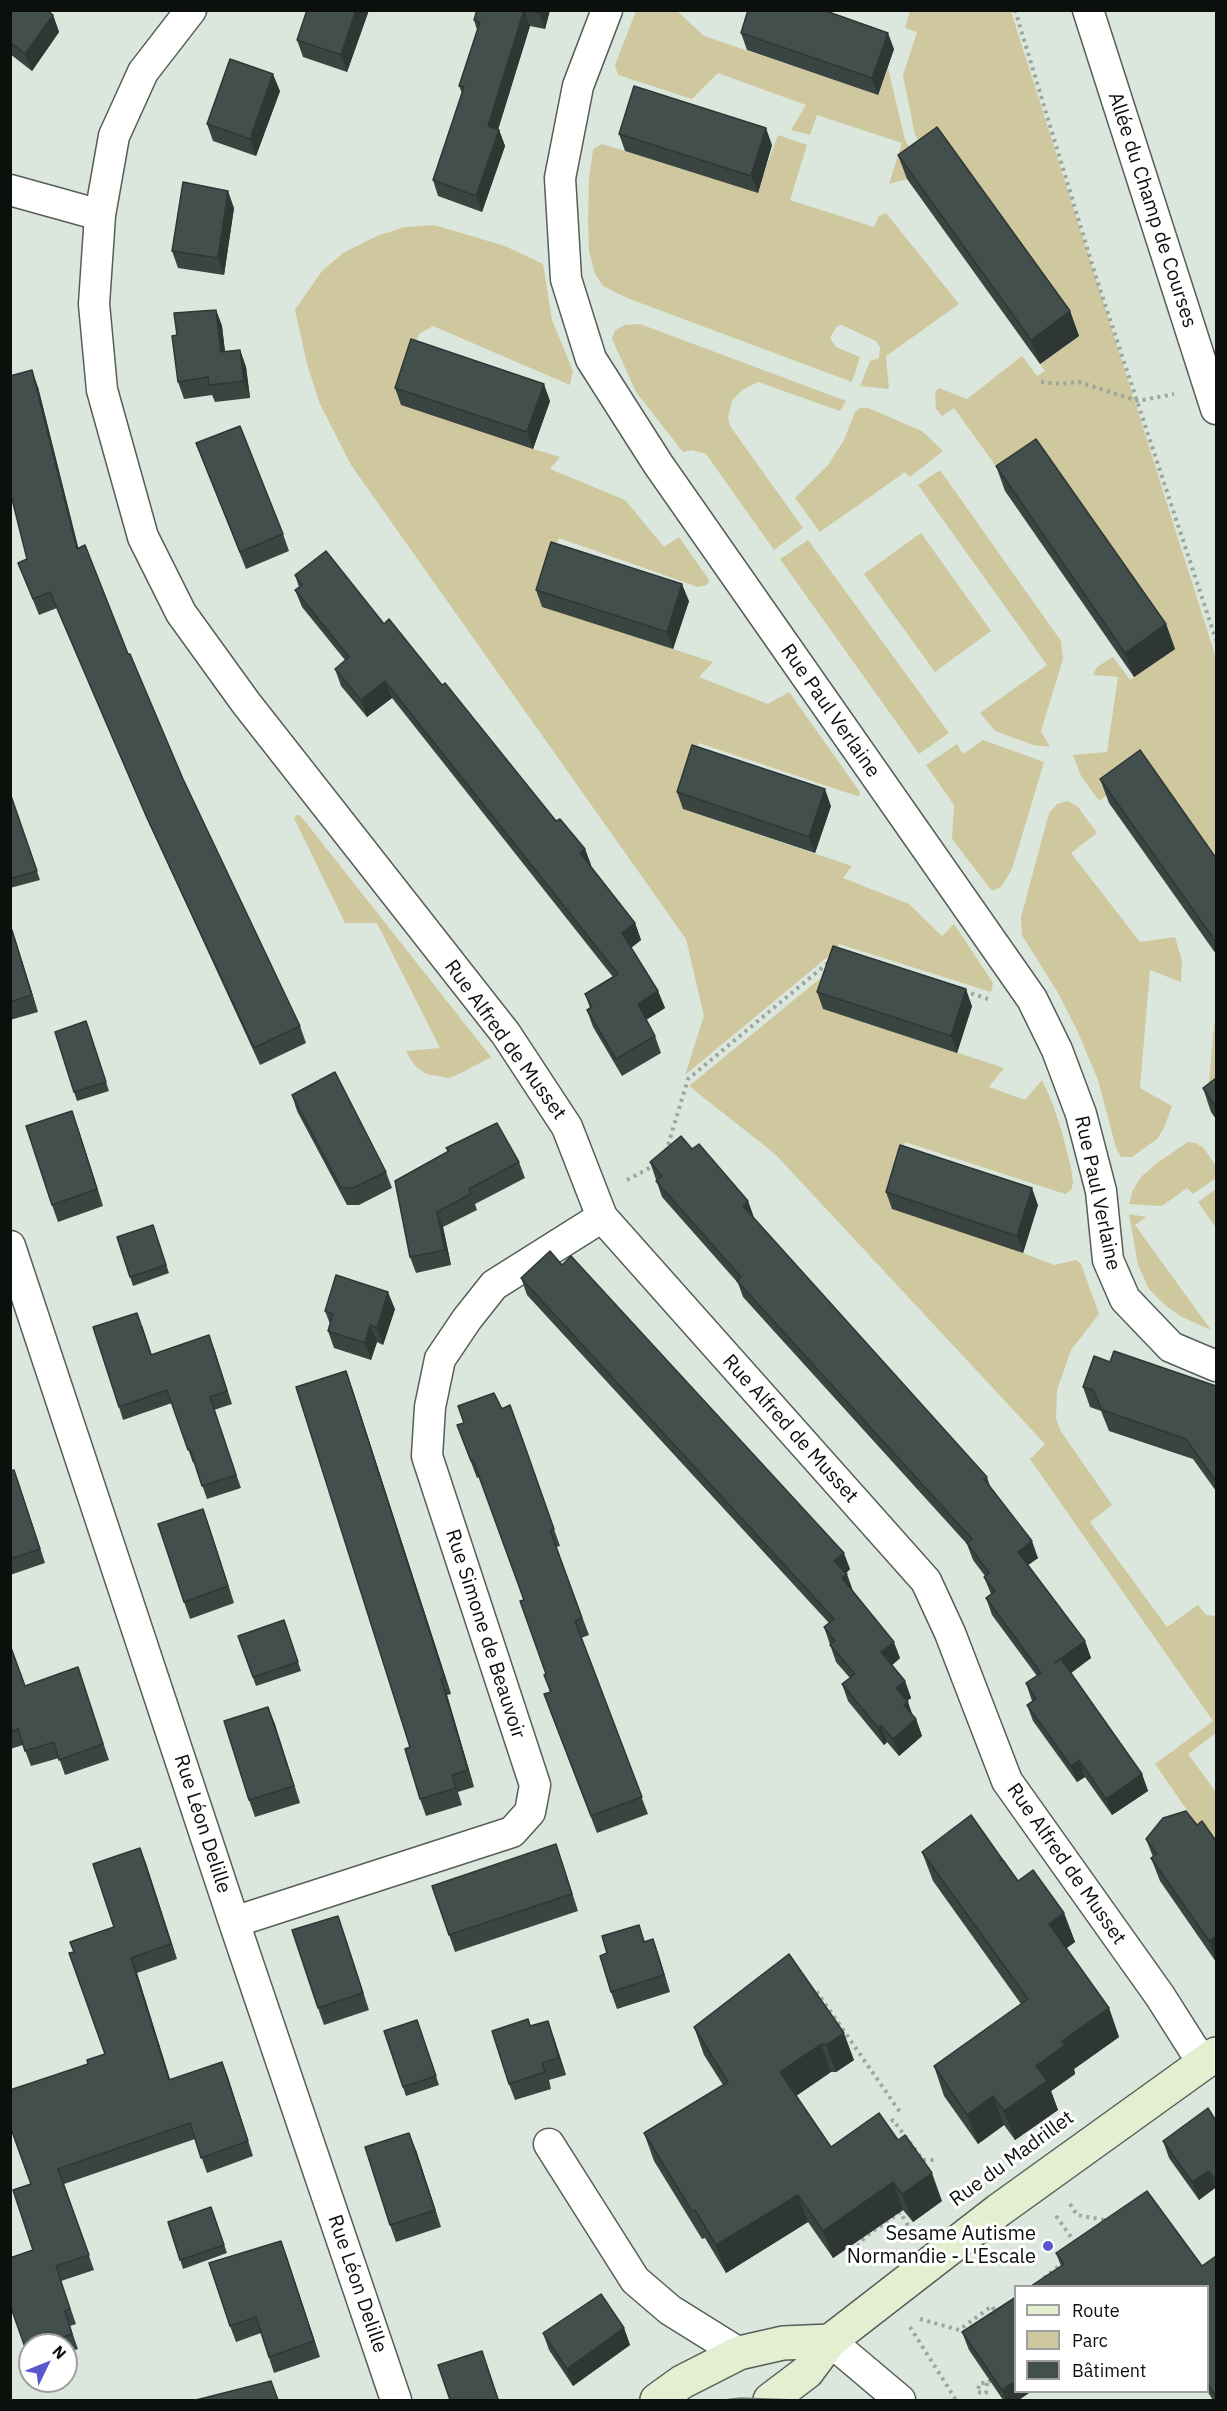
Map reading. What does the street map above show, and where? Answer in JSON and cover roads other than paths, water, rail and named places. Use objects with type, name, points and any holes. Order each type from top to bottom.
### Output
[{"type":"street","name":"Rue Alfred de Musset","points":[[191,10],[143,72],[114,136],[100,214],[94,304],[102,390],[143,537],[181,613],[246,703],[506,1035],[567,1127],[598,1207],[926,1581],[950,1633],[1007,1781],[1160,1996],[1193,2048],[1211,2058]]},
{"type":"street","name":"Rue Paul Verlaine","points":[[607,10],[578,86],[560,178],[566,279],[591,359],[657,464],[1032,999],[1057,1050],[1082,1114],[1101,1191],[1108,1260],[1125,1299],[1171,1347],[1216,1366]]},
{"type":"street","name":"Allée du Champ de Courses","points":[[1088,10],[1216,409]]},
{"type":"street","points":[[10,190],[100,214]]},
{"type":"street","name":"Rue Simone de Beauvoir","points":[[234,1922],[512,1832],[530,1812],[535,1785],[427,1456],[430,1407],[440,1359],[494,1285],[598,1207]]},
{"type":"street","name":"Rue Léon Delille","points":[[10,1246],[234,1922],[396,2400]]},
{"type":"street","name":"Rue du Madrillet","points":[[770,2400],[807,2372],[830,2341],[999,2210],[1211,2058]]},
{"type":"street","points":[[549,2144],[635,2280],[670,2310],[739,2353]]},
{"type":"street","points":[[657,2400],[682,2382],[739,2353],[783,2343],[830,2341],[900,2400]]},
{"type":"tram line","points":[[724,2400],[740,2398],[796,2400]]},
{"type":"place","name":"Sesame Autisme Normandie - L'Escale","points":[[1048,2246]]}]
